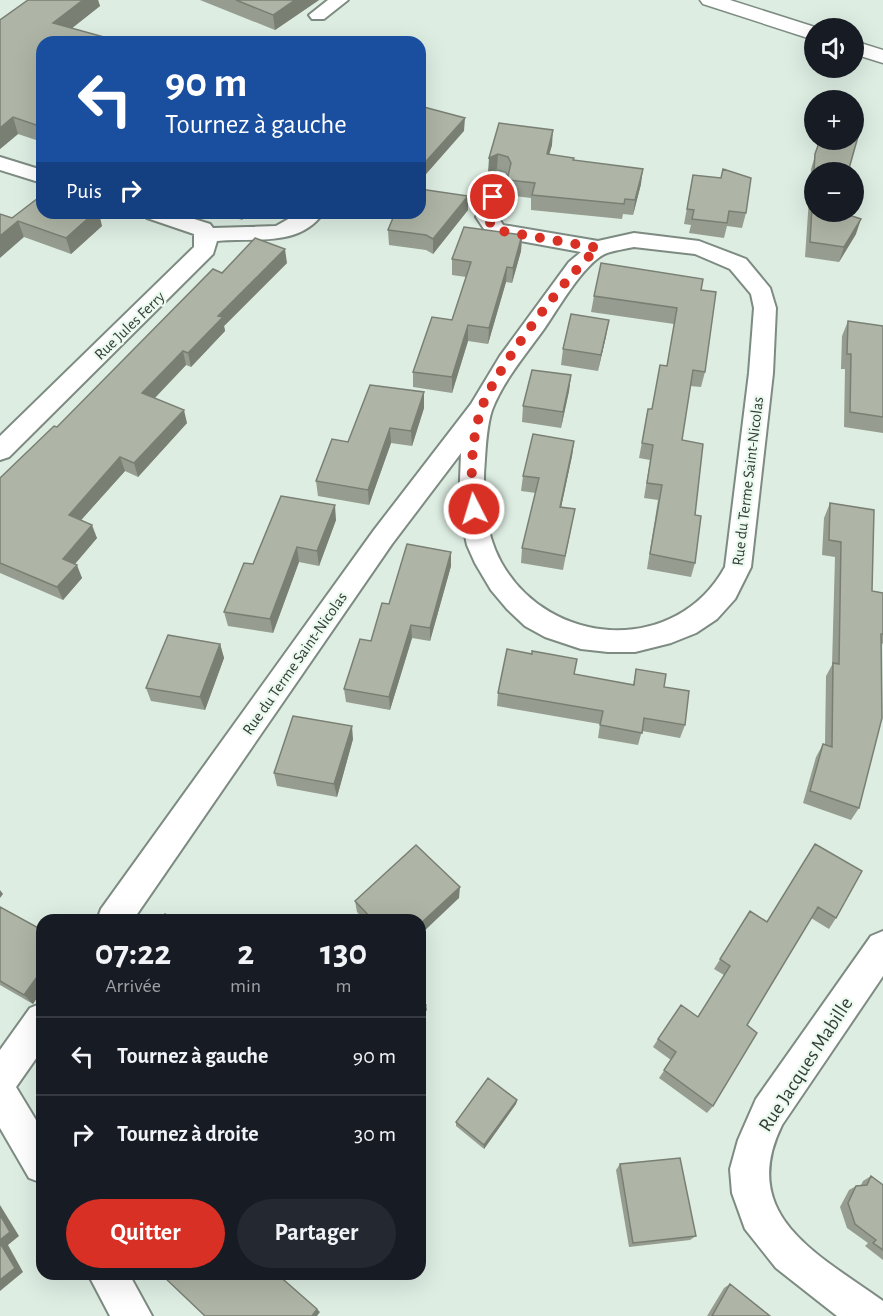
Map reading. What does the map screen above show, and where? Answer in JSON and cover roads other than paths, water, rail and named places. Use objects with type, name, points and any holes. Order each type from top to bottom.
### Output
[{"type":"main road","points":[[710,0],[804,31]]},
{"type":"main road","points":[[864,50],[883,57]]},
{"type":"street","points":[[318,15],[339,0]]},
{"type":"street","points":[[0,164],[36,175]]},
{"type":"street","name":"Rue du Terme Saint-Nicolas","points":[[480,410],[475,434],[471,486],[477,532],[488,562],[507,591],[529,612],[554,628],[587,639],[623,641],[654,637],[689,625],[711,609],[730,587],[738,567],[760,373],[765,308],[762,293],[752,278],[738,264],[699,248],[634,240],[598,248],[496,230],[489,224],[487,217],[498,177]]},
{"type":"street","points":[[174,219],[202,229],[207,235],[229,232],[283,233],[293,230],[305,219]]},
{"type":"street","name":"Rue Jules Ferry","points":[[0,451],[197,260],[205,249],[207,235]]},
{"type":"street","name":"Rue du Terme Saint-Nicolas","points":[[117,914],[383,537],[480,410],[508,362],[541,316],[577,267],[598,248]]},
{"type":"street","name":"Rue Jacques Mabille","points":[[870,1316],[782,1248],[762,1225],[751,1199],[749,1170],[756,1140],[769,1112],[883,947]]},
{"type":"street","points":[[0,1080],[36,1029]]},
{"type":"street","points":[[0,1094],[36,1155]]},
{"type":"street","points":[[111,1280],[132,1316]]}]
